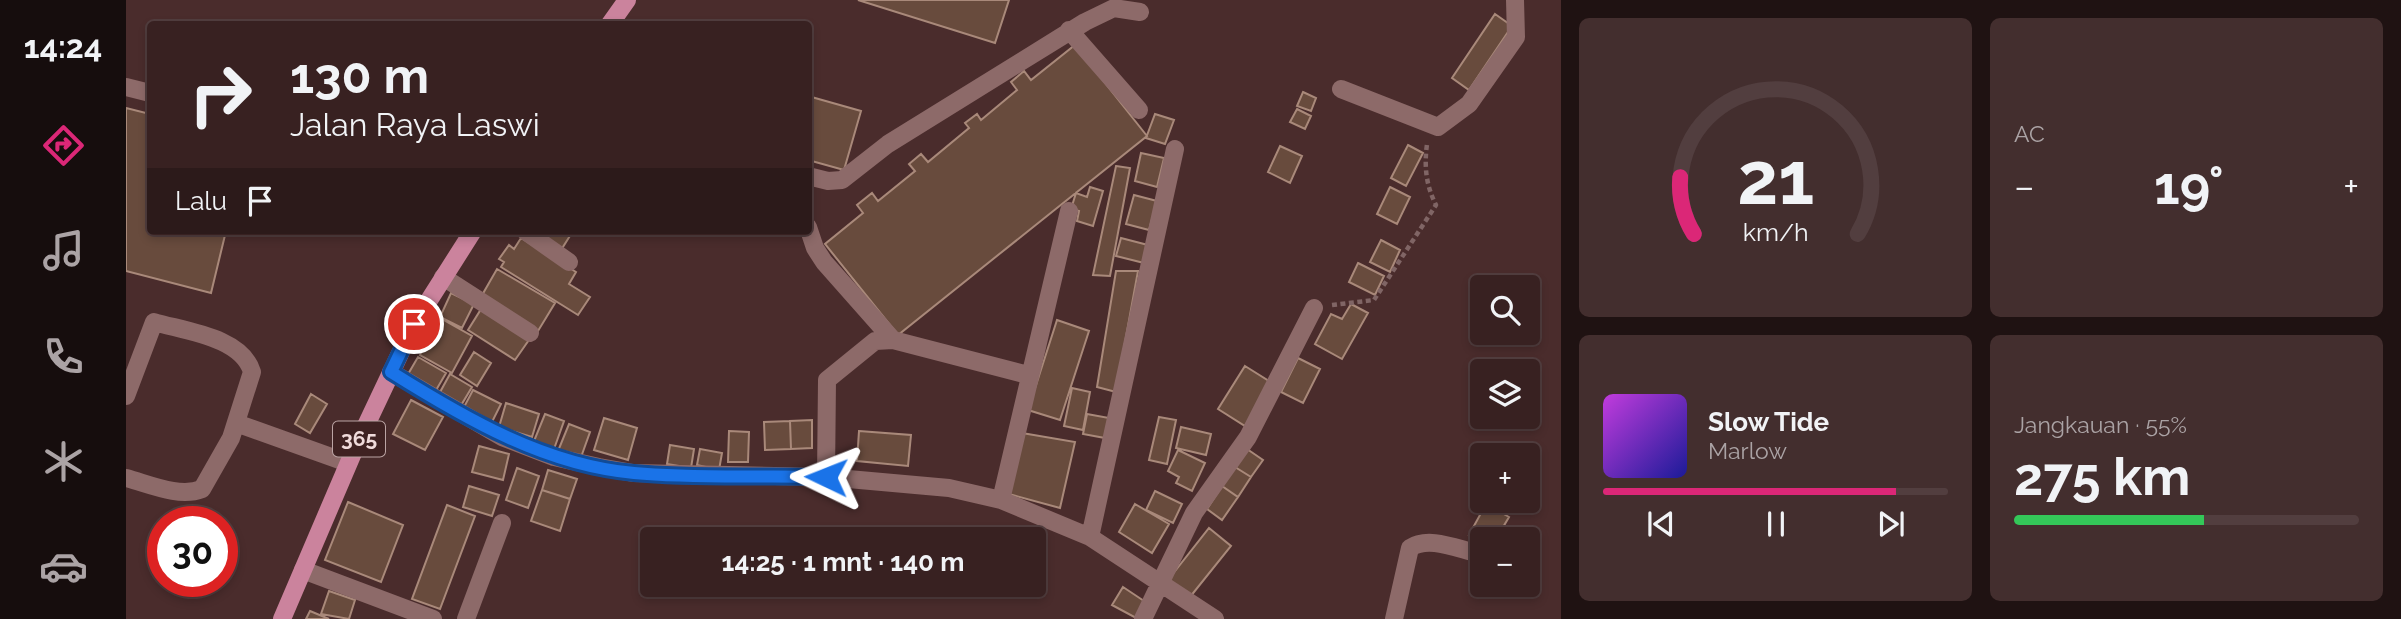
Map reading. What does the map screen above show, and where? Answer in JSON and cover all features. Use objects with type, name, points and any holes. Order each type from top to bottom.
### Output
[{"type":"main road","points":[[612,21],[627,0]]},
{"type":"main road","name":"365","points":[[282,619],[348,464],[414,324],[470,235]]},
{"type":"street","points":[[1341,89],[1429,126],[1438,127],[1469,104],[1516,37],[1515,0]]},
{"type":"street","points":[[812,177],[828,181],[842,180],[888,144],[1069,30],[1114,8],[1140,12]]},
{"type":"street","points":[[1069,30],[1139,110]]},
{"type":"street","points":[[126,87],[147,92]]},
{"type":"street","points":[[1090,537],[1175,149]]},
{"type":"street","points":[[1001,500],[1028,375],[1049,304],[1069,211]]},
{"type":"street","points":[[531,235],[569,262]]},
{"type":"street","points":[[811,235],[824,262],[893,340]]},
{"type":"street","points":[[443,277],[530,333]]},
{"type":"street","points":[[1143,619],[1194,513],[1262,411],[1314,308]]},
{"type":"street","points":[[126,396],[154,322],[224,342],[250,364],[252,372],[236,424],[221,458],[202,489],[189,493],[126,478]]},
{"type":"street","points":[[826,477],[827,380],[875,341],[893,340],[1028,375]]},
{"type":"street","points":[[391,372],[502,437],[554,457],[633,473],[826,477],[949,488],[1001,500],[1090,537],[1214,619]]},
{"type":"street","points":[[236,424],[348,464]]},
{"type":"street","points":[[466,619],[502,523]]},
{"type":"street","points":[[1394,619],[1410,548],[1419,542],[1429,542],[1470,552]]},
{"type":"street","points":[[303,570],[433,619]]},
{"type":"path","points":[[1314,308],[1374,300],[1436,205],[1428,189],[1425,162],[1429,126]]},
{"type":"building","points":[[858,0],[1009,0],[995,43]]},
{"type":"building","points":[[1495,14],[1512,26],[1469,90],[1452,78]]},
{"type":"building","points":[[1075,45],[1147,136],[898,335],[825,244],[863,213],[857,205],[872,193],[878,201],[915,171],[909,164],[921,154],[928,162],[969,128],[965,123],[977,114],[981,120],[1017,90],[1011,82],[1024,71],[1031,80]]},
{"type":"building","points":[[1303,92],[1316,98],[1311,111],[1297,106]]},
{"type":"building","points":[[812,97],[861,111],[844,170],[812,161]]},
{"type":"building","points":[[126,108],[147,113],[147,235],[225,235],[211,293],[126,271]]},
{"type":"building","points":[[1297,109],[1311,116],[1305,129],[1290,122]]},
{"type":"building","points":[[1155,114],[1174,120],[1165,144],[1146,138]]},
{"type":"building","points":[[1408,145],[1423,153],[1406,186],[1391,178]]},
{"type":"building","points":[[1280,146],[1302,156],[1290,183],[1268,172]]},
{"type":"building","points":[[1141,153],[1164,158],[1157,187],[1135,181]]},
{"type":"building","points":[[1116,166],[1130,168],[1110,276],[1093,275]]},
{"type":"building","points":[[1090,187],[1103,191],[1093,226],[1077,221],[1079,211],[1071,209],[1076,193],[1087,197]]},
{"type":"building","points":[[1390,187],[1410,197],[1397,224],[1377,214]]},
{"type":"building","points":[[1134,195],[1157,201],[1149,230],[1126,224]]},
{"type":"building","points":[[537,235],[570,235],[561,250]]},
{"type":"building","points":[[521,238],[576,272],[569,284],[590,297],[578,315],[501,267],[504,262],[499,259],[509,245],[514,249]]},
{"type":"building","points":[[1121,238],[1148,245],[1144,263],[1116,256]]},
{"type":"building","points":[[1381,240],[1400,250],[1390,272],[1370,262]]},
{"type":"building","points":[[1358,263],[1384,276],[1375,295],[1349,282]]},
{"type":"building","points":[[497,269],[555,303],[538,331],[481,297]]},
{"type":"building","points":[[1116,271],[1138,271],[1116,392],[1097,387]]},
{"type":"building","points":[[451,293],[474,304],[462,328],[440,317]]},
{"type":"building","points":[[1351,304],[1368,313],[1342,359],[1315,344],[1331,314],[1342,319]]},
{"type":"building","points":[[483,306],[531,337],[515,360],[468,330]]},
{"type":"building","points":[[440,318],[472,336],[452,373],[420,355]]},
{"type":"building","points":[[1057,320],[1089,331],[1060,420],[1028,410]]},
{"type":"building","points":[[474,352],[491,363],[477,386],[460,375]]},
{"type":"building","points":[[418,357],[446,373],[435,392],[407,376]]},
{"type":"building","points":[[1298,358],[1320,369],[1303,403],[1281,392]]},
{"type":"building","points":[[1245,366],[1272,383],[1245,426],[1218,409]]},
{"type":"building","points":[[450,374],[472,387],[460,407],[439,394]]},
{"type":"building","points":[[1072,388],[1090,392],[1083,430],[1064,426]]},
{"type":"building","points":[[473,390],[501,404],[492,422],[464,407]]},
{"type":"building","points":[[311,394],[327,404],[310,433],[295,424]]},
{"type":"building","points":[[411,400],[443,417],[425,450],[393,434]]},
{"type":"building","points":[[506,403],[539,414],[532,437],[499,427]]},
{"type":"building","points":[[545,414],[564,421],[554,449],[534,441]]},
{"type":"building","points":[[1087,414],[1109,418],[1105,438],[1083,434]]},
{"type":"building","points":[[1159,417],[1176,420],[1167,464],[1149,460]]},
{"type":"building","points":[[604,418],[637,428],[628,460],[594,450]]},
{"type":"building","points":[[812,420],[812,448],[791,449],[790,421]]},
{"type":"building","points":[[790,421],[791,449],[765,450],[764,422]]},
{"type":"building","points":[[569,424],[590,432],[580,460],[558,451]]},
{"type":"building","points":[[1181,427],[1211,434],[1206,455],[1176,448]]},
{"type":"building","points":[[729,431],[749,432],[748,462],[728,462]]},
{"type":"building","points":[[859,431],[911,435],[908,466],[857,461]]},
{"type":"building","points":[[1022,433],[1075,442],[1060,508],[1009,494]]},
{"type":"building","points":[[670,445],[694,449],[691,468],[667,464]]},
{"type":"building","points":[[479,446],[509,454],[503,480],[472,472]]},
{"type":"building","points":[[700,449],[722,453],[719,470],[697,465]]},
{"type":"building","points":[[1247,449],[1263,460],[1251,477],[1235,467]]},
{"type":"building","points":[[1178,450],[1205,463],[1192,491],[1176,483],[1179,477],[1168,471]]},
{"type":"building","points":[[1235,467],[1251,477],[1238,497],[1222,486]]},
{"type":"building","points":[[517,468],[539,476],[528,508],[506,500]]},
{"type":"building","points":[[548,470],[577,479],[570,499],[542,490]]},
{"type":"building","points":[[469,486],[499,495],[492,516],[463,507]]},
{"type":"building","points":[[1222,486],[1238,497],[1222,520],[1207,509]]},
{"type":"building","points":[[542,490],[570,499],[560,531],[531,521]]},
{"type":"building","points":[[1155,491],[1182,504],[1173,523],[1146,510]]},
{"type":"building","points":[[348,502],[403,525],[381,582],[325,560]]},
{"type":"building","points":[[1135,504],[1169,524],[1152,553],[1119,532]]},
{"type":"building","points":[[447,505],[475,516],[440,609],[412,599]]},
{"type":"building","points":[[1481,513],[1502,513],[1509,517],[1503,527],[1473,527]]},
{"type":"building","points":[[1209,528],[1231,546],[1190,597],[1168,580]]},
{"type":"building","points":[[1123,587],[1147,603],[1138,619],[1112,605]]},
{"type":"building","points":[[329,591],[355,600],[349,619],[321,614]]},
{"type":"building","points":[[310,611],[329,619],[306,619]]},
{"type":"route","points":[[414,324],[391,372],[502,437],[554,457],[633,473],[826,477]]}]
